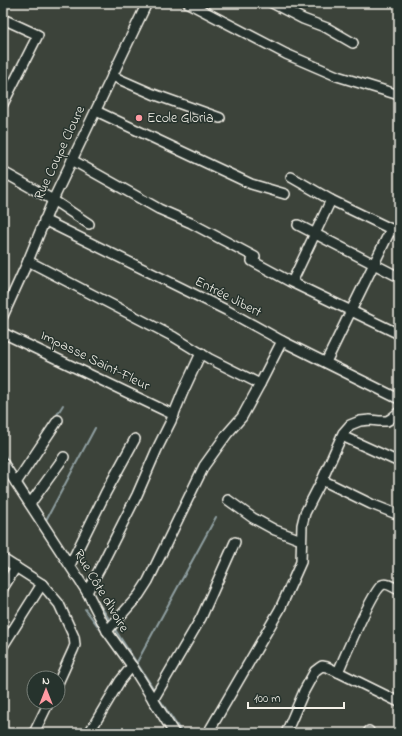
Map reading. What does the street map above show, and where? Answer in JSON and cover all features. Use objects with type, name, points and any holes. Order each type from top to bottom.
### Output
[{"type":"street","name":"Rue Coupe Cloure","points":[[3,316],[53,200],[148,3]]},
{"type":"street","points":[[188,3],[286,54],[337,76],[399,95]]},
{"type":"street","points":[[272,3],[303,19],[327,28],[353,43]]},
{"type":"street","points":[[3,20],[38,36],[3,104]]},
{"type":"street","points":[[112,76],[159,97],[220,118]]},
{"type":"street","points":[[96,111],[251,184],[285,194]]},
{"type":"street","points":[[72,160],[152,206],[191,224],[292,282],[399,334]]},
{"type":"street","points":[[3,172],[53,200],[89,224]]},
{"type":"street","points":[[291,177],[331,200],[395,231],[374,264],[326,362]]},
{"type":"street","points":[[292,282],[331,200]]},
{"type":"street","name":"Entrée Jibert","points":[[44,220],[226,310],[282,341],[399,399]]},
{"type":"street","points":[[298,225],[399,277]]},
{"type":"street","points":[[28,261],[174,337],[260,384]]},
{"type":"street","name":"Impasse Saint-Fleur","points":[[3,333],[174,415]]},
{"type":"street","points":[[107,631],[139,595],[148,582],[204,466],[242,417],[282,341]]},
{"type":"street","points":[[87,592],[137,495],[201,353]]},
{"type":"street","points":[[208,733],[280,609],[300,562],[302,525],[305,514],[343,433],[350,425],[360,421],[387,421],[399,412]]},
{"type":"street","points":[[16,483],[58,420]]},
{"type":"street","points":[[342,436],[399,462]]},
{"type":"street","points":[[70,565],[106,492],[135,439]]},
{"type":"street","points":[[30,504],[64,457]]},
{"type":"street","name":"Rue Côte d'Ivoire","points":[[3,463],[70,565],[87,592],[107,631],[132,666],[174,733]]},
{"type":"street","points":[[322,480],[371,504],[399,515]]},
{"type":"street","points":[[228,500],[253,518],[275,530],[301,540]]},
{"type":"street","points":[[153,700],[201,618],[235,542]]},
{"type":"street","points":[[3,559],[42,584],[59,604],[74,637],[75,644],[74,650],[64,670]]},
{"type":"street","points":[[3,588],[16,567]]},
{"type":"street","points":[[3,646],[42,584]]},
{"type":"street","points":[[338,672],[371,601],[380,587],[385,584],[399,590]]},
{"type":"street","points":[[89,733],[120,681],[132,666]]},
{"type":"street","points":[[286,733],[304,691],[315,672],[322,666],[338,672],[399,702]]},
{"type":"street","points":[[34,733],[45,710]]},
{"type":"waterway","points":[[55,418],[63,405]]},
{"type":"waterway","points":[[46,520],[95,428]]},
{"type":"waterway","points":[[3,453],[17,476]]},
{"type":"waterway","points":[[21,481],[31,497]]},
{"type":"waterway","points":[[35,503],[52,530]]},
{"type":"waterway","points":[[137,662],[216,517]]},
{"type":"waterway","points":[[96,599],[111,622]]},
{"type":"waterway","points":[[85,609],[103,633]]},
{"type":"waterway","points":[[114,628],[155,691]]},
{"type":"waterway","points":[[158,697],[182,733]]},
{"type":"waterway","points":[[149,702],[168,733]]},
{"type":"place","name":"Ecole Gloria","points":[[139,118]]}]
